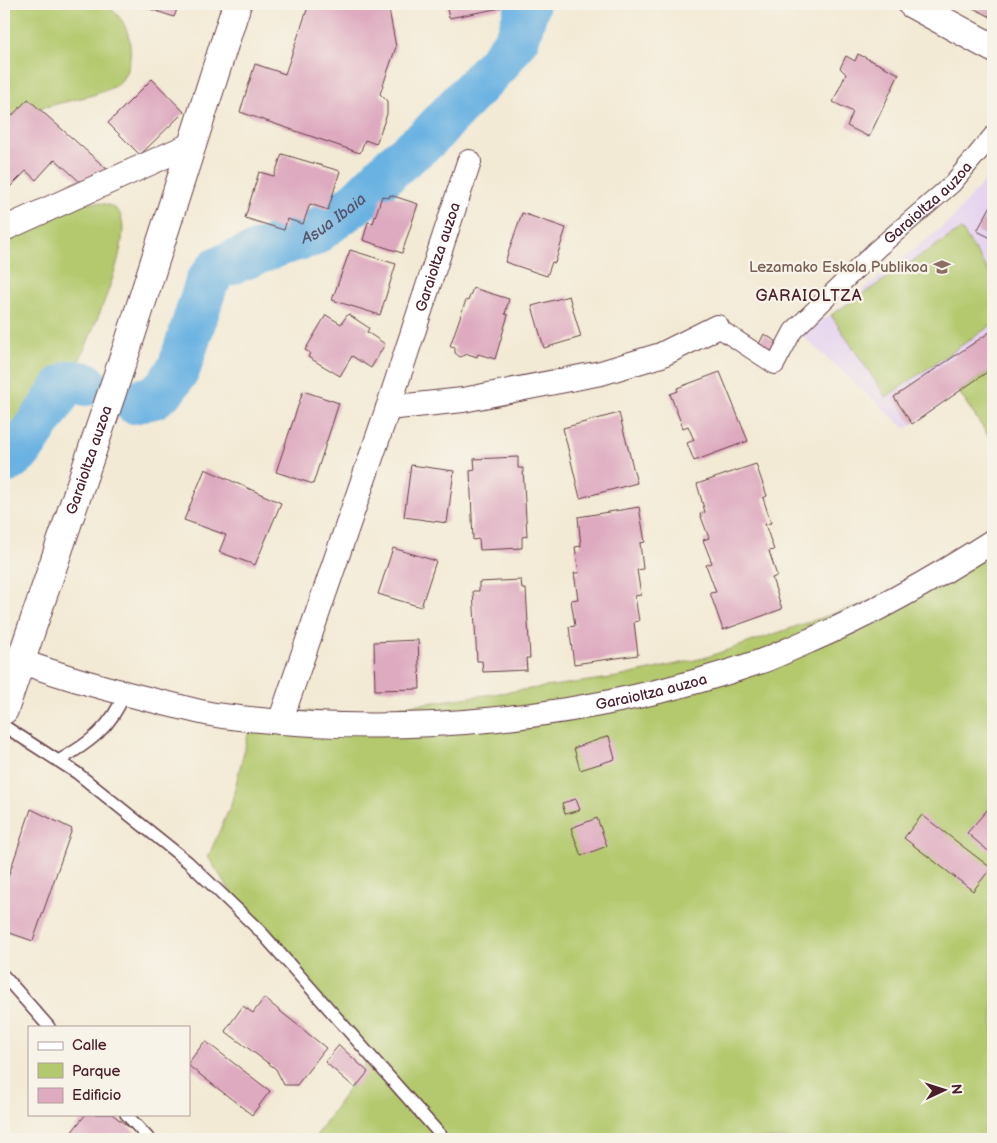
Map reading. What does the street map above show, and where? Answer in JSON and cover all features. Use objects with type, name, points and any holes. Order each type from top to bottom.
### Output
[{"type":"street","name":"Garaioltza auzoa","points":[[237,4],[128,345],[20,662],[124,694],[220,716],[352,726],[419,725],[501,719],[569,709],[674,688],[764,660],[863,617],[942,574],[993,541]]},
{"type":"street","points":[[912,4],[993,48]]},
{"type":"street","name":"Garaioltza auzoa","points":[[388,408],[463,400],[600,373],[660,356],[716,327],[775,365],[790,338],[877,249],[952,184],[993,135]]},
{"type":"street","points":[[4,229],[192,144]]},
{"type":"street","name":"Garaioltza auzoa","points":[[280,722],[388,408],[469,162]]},
{"type":"street","points":[[4,710],[20,662]]},
{"type":"lane","points":[[58,761],[87,745],[118,712],[124,694]]},
{"type":"lane","points":[[4,726],[77,773],[188,862],[261,932],[444,1139]]},
{"type":"lane","points":[[4,976],[48,1026]]},
{"type":"lane","points":[[128,1116],[149,1139]]},
{"type":"shaded area","name":"Lezamako Eskola Publikoa","points":[[993,179],[993,368],[906,429],[799,333],[831,315],[951,220],[985,180]]},
{"type":"green space","points":[[94,3],[110,9],[118,16],[128,35],[130,58],[123,78],[114,87],[93,95],[4,117],[4,4]]},
{"type":"green space","points":[[72,203],[102,203],[117,210],[122,223],[122,242],[116,265],[98,317],[72,377],[57,386],[14,450],[4,449],[4,212]]},
{"type":"green space","points":[[961,229],[993,278],[993,324],[886,397],[831,315]]},
{"type":"green space","points":[[993,368],[993,443],[959,392]]},
{"type":"green space","points":[[993,551],[993,1139],[314,1139],[366,1063],[331,1011],[252,924],[208,857],[231,805],[254,710],[338,713],[368,711],[618,677],[704,658],[923,583]]},
{"type":"building","points":[[136,4],[179,4],[174,17]]},
{"type":"building","points":[[309,4],[388,4],[396,47],[380,94],[387,101],[387,114],[376,144],[365,140],[360,153],[240,112],[255,64],[285,74]]},
{"type":"building","points":[[446,4],[500,4],[501,8],[449,18]]},
{"type":"building","points":[[965,4],[993,4],[993,18]]},
{"type":"building","points":[[858,54],[899,74],[869,137],[847,126],[853,112],[833,102],[846,74],[840,68],[846,56],[855,61]]},
{"type":"building","points":[[152,79],[184,112],[140,155],[108,123]]},
{"type":"building","points":[[28,99],[108,170],[80,182],[55,159],[36,180],[26,171],[4,193],[4,124]]},
{"type":"building","points":[[282,154],[340,171],[328,210],[310,204],[303,224],[287,219],[284,230],[245,218],[259,172],[274,176]]},
{"type":"building","points":[[390,195],[418,204],[402,253],[363,240],[368,222],[373,223],[382,196],[389,198]]},
{"type":"building","points":[[993,202],[993,239],[977,231]]},
{"type":"building","points":[[522,213],[566,228],[555,263],[552,262],[547,276],[505,262]]},
{"type":"building","points":[[350,250],[396,264],[380,315],[332,300]]},
{"type":"building","points":[[473,288],[509,299],[505,314],[508,315],[495,359],[478,354],[477,357],[468,354],[460,357],[455,353],[455,347],[450,346],[466,300],[468,301]]},
{"type":"building","points":[[569,296],[581,337],[544,348],[532,306]]},
{"type":"building","points":[[348,314],[369,328],[367,332],[385,344],[371,368],[352,356],[340,376],[308,357],[310,353],[305,350],[326,315],[341,324]]},
{"type":"building","points":[[993,330],[993,368],[912,424],[894,397]]},
{"type":"building","points":[[764,334],[782,345],[776,355],[759,344]]},
{"type":"building","points":[[720,372],[748,441],[694,461],[687,443],[694,440],[688,426],[683,428],[670,394],[678,391],[677,388]]},
{"type":"building","points":[[303,391],[339,403],[313,484],[276,472]]},
{"type":"building","points":[[619,413],[637,483],[580,498],[563,428]]},
{"type":"building","points":[[518,457],[518,468],[523,468],[527,536],[522,537],[522,548],[480,550],[479,539],[473,540],[470,471],[475,470],[474,459]]},
{"type":"building","points":[[756,464],[767,496],[763,498],[771,523],[765,524],[774,550],[769,551],[777,576],[772,578],[782,609],[723,630],[710,593],[716,592],[706,565],[712,563],[703,540],[709,538],[700,514],[705,512],[697,484]]},
{"type":"building","points":[[411,465],[454,471],[447,523],[404,517]]},
{"type":"building","points":[[205,469],[281,503],[255,565],[219,552],[226,535],[184,520]]},
{"type":"building","points":[[639,507],[645,542],[640,543],[643,569],[637,570],[641,595],[635,596],[639,621],[634,622],[638,655],[574,664],[569,627],[575,626],[571,600],[578,599],[574,573],[579,573],[575,547],[581,546],[578,517]]},
{"type":"building","points":[[393,548],[436,561],[421,607],[378,594]]},
{"type":"building","points":[[521,580],[522,589],[526,589],[530,658],[526,658],[527,670],[483,672],[482,661],[477,661],[473,591],[479,591],[479,582]]},
{"type":"building","points":[[418,640],[420,689],[375,690],[374,642]]},
{"type":"building","points":[[609,736],[615,759],[580,770],[574,748]]},
{"type":"building","points":[[576,799],[580,810],[565,814],[562,803]]},
{"type":"building","points":[[31,809],[72,829],[33,941],[4,931],[4,889]]},
{"type":"building","points":[[987,810],[993,815],[993,855],[967,833]]},
{"type":"building","points":[[922,815],[991,868],[973,891],[904,838]]},
{"type":"building","points":[[597,818],[607,846],[581,856],[571,828]]},
{"type":"building","points":[[264,998],[326,1048],[297,1085],[284,1085],[276,1069],[225,1031],[243,1006],[253,1013]]},
{"type":"building","points":[[205,1041],[270,1091],[252,1115],[190,1067],[190,1061]]},
{"type":"building","points":[[339,1045],[368,1072],[355,1088],[325,1062]]},
{"type":"building","points":[[84,1116],[115,1116],[144,1139],[66,1139]]},
{"type":"waterway","name":"Asua Ibaia","points":[[134,402],[154,397],[166,387],[179,368],[207,282],[218,268],[283,243],[312,235],[358,201],[393,166],[429,137],[501,60],[518,37],[528,4]]},
{"type":"waterway","name":"Asua Ibaia","points":[[8,461],[21,450],[63,387],[73,382],[86,384]]},
{"type":"place","name":"Lezamako Eskola Publikoa","points":[[942,267]]},
{"type":"district","name":"GARAIOLTZA","points":[[809,295]]}]
